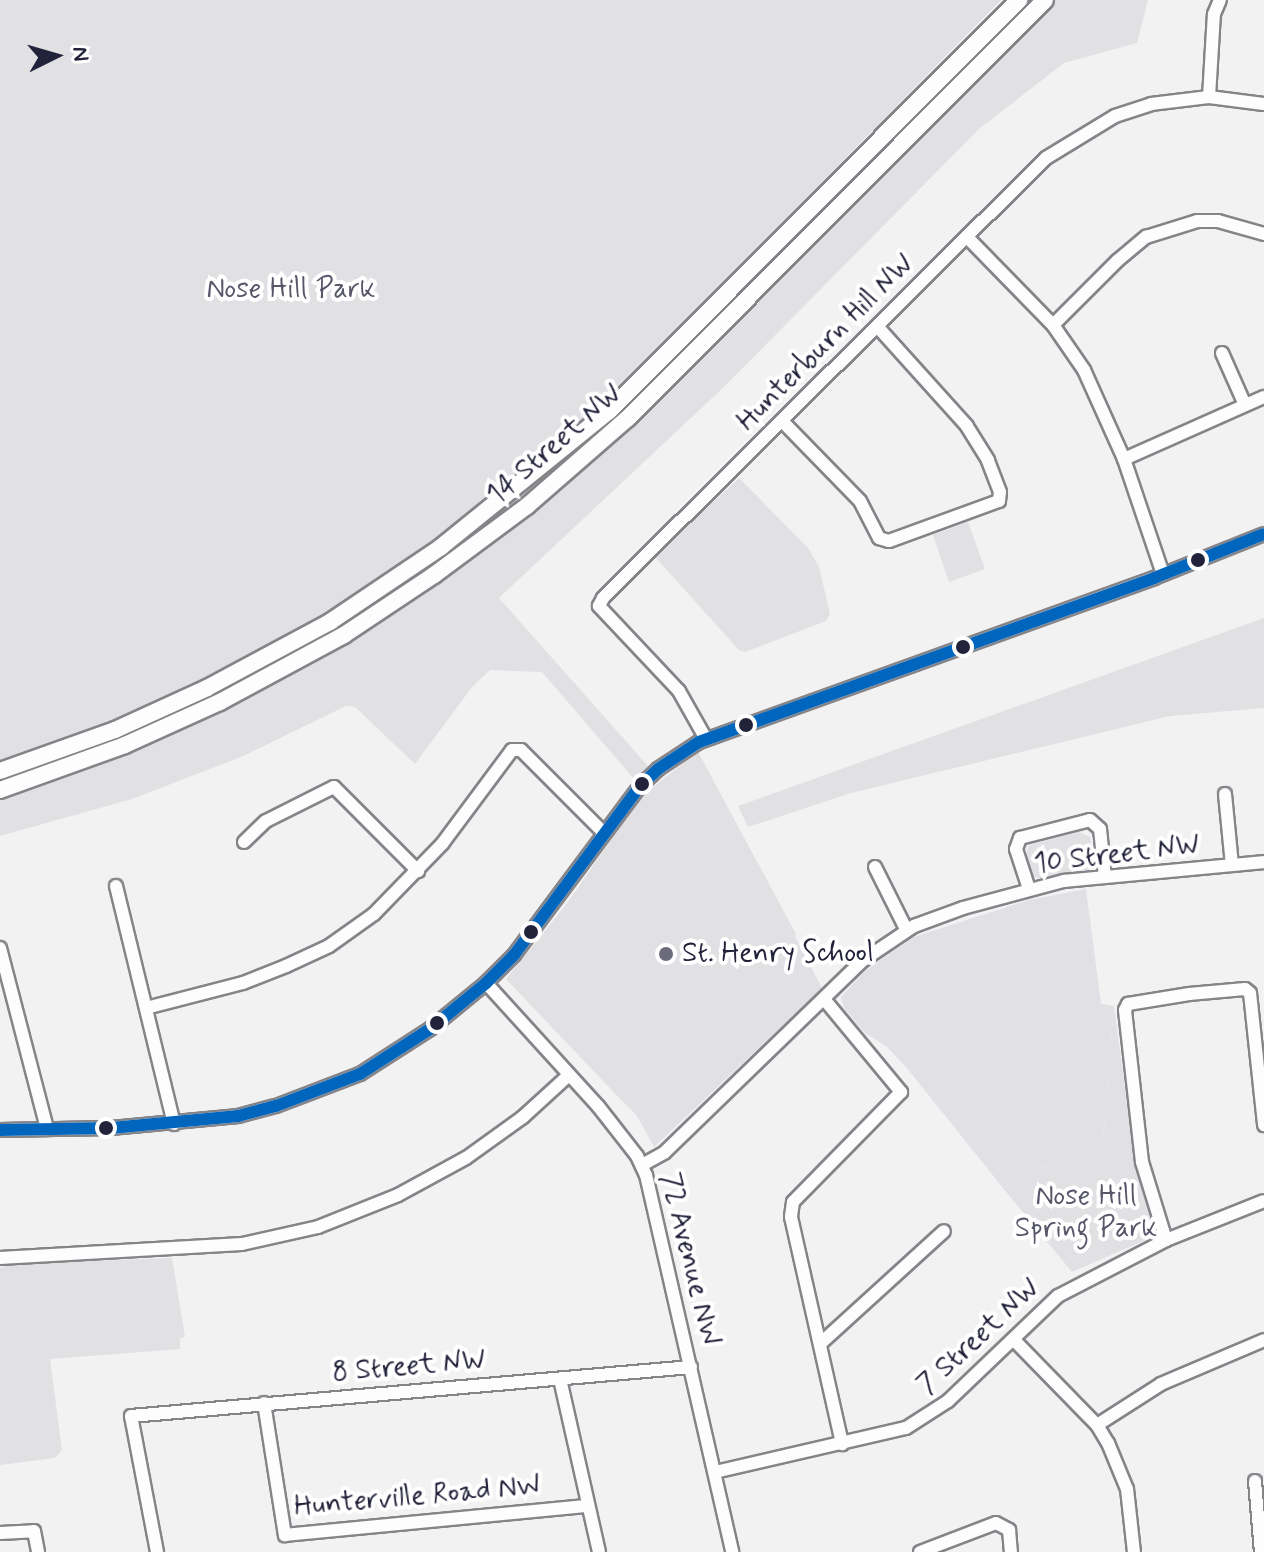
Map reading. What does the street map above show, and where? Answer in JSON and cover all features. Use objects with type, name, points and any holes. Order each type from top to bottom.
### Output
[{"type":"main road","name":"14 Street NW","points":[[0,771],[115,730],[207,688],[330,622],[441,547],[609,411],[1019,0]]},
{"type":"main road","name":"14 Street NW","points":[[0,790],[111,751],[220,702],[344,635],[434,575],[527,506],[628,418],[1045,0]]},
{"type":"street","points":[[1209,97],[1214,14],[1220,0]]},
{"type":"street","name":"Hunterburn Hill NW","points":[[706,739],[679,691],[599,606],[671,529],[783,422],[1046,158],[1079,135],[1115,116],[1151,104],[1209,97],[1264,104]]},
{"type":"street","points":[[1053,325],[1117,261],[1146,237],[1197,221],[1218,221],[1264,234]]},
{"type":"street","points":[[967,237],[1053,325],[1084,370],[1124,459],[1163,574]]},
{"type":"street","points":[[783,422],[860,501],[879,538],[889,541],[999,501],[1000,492],[988,460],[967,426],[878,327]]},
{"type":"street","points":[[1222,353],[1245,405]]},
{"type":"street","points":[[1124,459],[1264,397]]},
{"type":"street","points":[[0,1130],[174,1124],[276,1106],[360,1074],[430,1029],[486,983],[514,955],[604,833],[658,769],[706,739],[1163,574],[1264,534]]},
{"type":"street","points":[[146,1008],[243,983],[329,946],[374,914],[418,871],[512,750],[521,750],[604,833]]},
{"type":"street","points":[[244,842],[266,821],[334,787],[418,871]]},
{"type":"street","points":[[1225,794],[1232,865]]},
{"type":"street","points":[[1029,889],[1016,849],[1020,838],[1090,820],[1100,829],[1105,877]]},
{"type":"street","name":"10 Street NW","points":[[642,1165],[665,1152],[878,947],[906,929],[1029,889],[1105,877],[1264,862]]},
{"type":"street","points":[[875,867],[906,929]]},
{"type":"street","points":[[116,886],[174,1124]]},
{"type":"street","points":[[0,948],[47,1129]]},
{"type":"street","name":"72 Avenue NW","points":[[486,983],[616,1128],[642,1165],[660,1228],[732,1552]]},
{"type":"street","points":[[1166,1240],[1142,1162],[1125,1010],[1128,1004],[1189,994],[1245,989],[1250,993],[1264,1125]]},
{"type":"street","points":[[824,999],[901,1092],[793,1202],[791,1217],[842,1444]]},
{"type":"street","points":[[0,1258],[242,1244],[318,1227],[398,1195],[466,1158],[523,1117],[569,1075]]},
{"type":"street","name":"7 Street NW","points":[[715,1472],[900,1430],[927,1417],[1058,1296],[1166,1240],[1264,1201]]},
{"type":"street","points":[[821,1343],[944,1231]]},
{"type":"street","points":[[1013,1339],[1097,1425],[1115,1456],[1127,1489],[1134,1552]]},
{"type":"street","points":[[1097,1425],[1161,1384],[1264,1340]]},
{"type":"street","name":"8 Street NW","points":[[157,1552],[131,1416],[691,1367]]},
{"type":"street","points":[[560,1379],[599,1552]]},
{"type":"street","name":"Hunterville Road NW","points":[[264,1403],[285,1535],[588,1506]]},
{"type":"street","points":[[1255,1481],[1261,1552]]},
{"type":"street","points":[[920,1552],[996,1523],[1009,1530],[1011,1552]]},
{"type":"street","points":[[0,1533],[34,1531],[38,1552]]},
{"type":"shaded area","name":"St. Henry School","points":[[698,752],[822,988],[654,1147],[637,1116],[506,979],[566,905],[642,796]]},
{"type":"shaded area","points":[[1086,889],[1101,1004],[1114,1006],[1102,1152],[1087,1164],[1039,1168],[1003,1188],[906,1067],[886,1046],[865,1033],[844,1008],[841,997],[865,971],[914,937],[1029,900]]},
{"type":"green space","name":"Nose Hill Park","points":[[0,0],[1001,0],[589,419],[461,524],[328,614],[281,641],[113,722],[0,763]]},
{"type":"green space","points":[[1054,0],[1148,0],[1137,43],[1064,63],[979,129],[726,385],[499,598],[648,766],[634,779],[542,672],[490,670],[472,687],[415,764],[355,707],[346,706],[241,757],[132,799],[0,836],[0,797],[127,752],[222,708],[524,517]]},
{"type":"green space","points":[[739,478],[808,548],[819,567],[830,614],[826,621],[745,652],[739,650],[655,557]]},
{"type":"green space","points":[[968,522],[985,569],[949,582],[933,535]]},
{"type":"green space","points":[[1264,618],[1264,708],[1170,716],[851,793],[748,827],[738,806]]},
{"type":"green space","name":"St. Henry School","points":[[698,752],[796,934],[774,972],[643,965],[628,1107],[506,979],[566,905],[642,796]]},
{"type":"green space","points":[[1079,832],[1090,837],[1095,863],[1092,869],[1041,879],[1032,876],[1025,858],[1029,845]]},
{"type":"green space","points":[[1053,954],[1060,975],[1013,994],[1005,974],[1010,967]]},
{"type":"green space","name":"Nose Hill Spring Park","points":[[1114,1006],[1135,1162],[1156,1229],[1150,1238],[1072,1272],[1003,1188],[1039,1168],[1087,1164],[1102,1152]]},
{"type":"green space","points":[[661,1102],[669,1110],[683,1102],[688,1110],[657,1134],[641,1118]]},
{"type":"green space","points":[[172,1258],[185,1337],[180,1338],[180,1349],[50,1359],[62,1450],[55,1458],[0,1465],[0,1268],[11,1264]]},
{"type":"transit line","points":[[0,1130],[111,1128],[238,1116],[276,1106],[360,1074],[430,1029],[486,983],[514,955],[640,786],[658,769],[699,742],[1154,578],[1264,534]]},
{"type":"place","name":"St. Henry School","points":[[666,954]]}]
